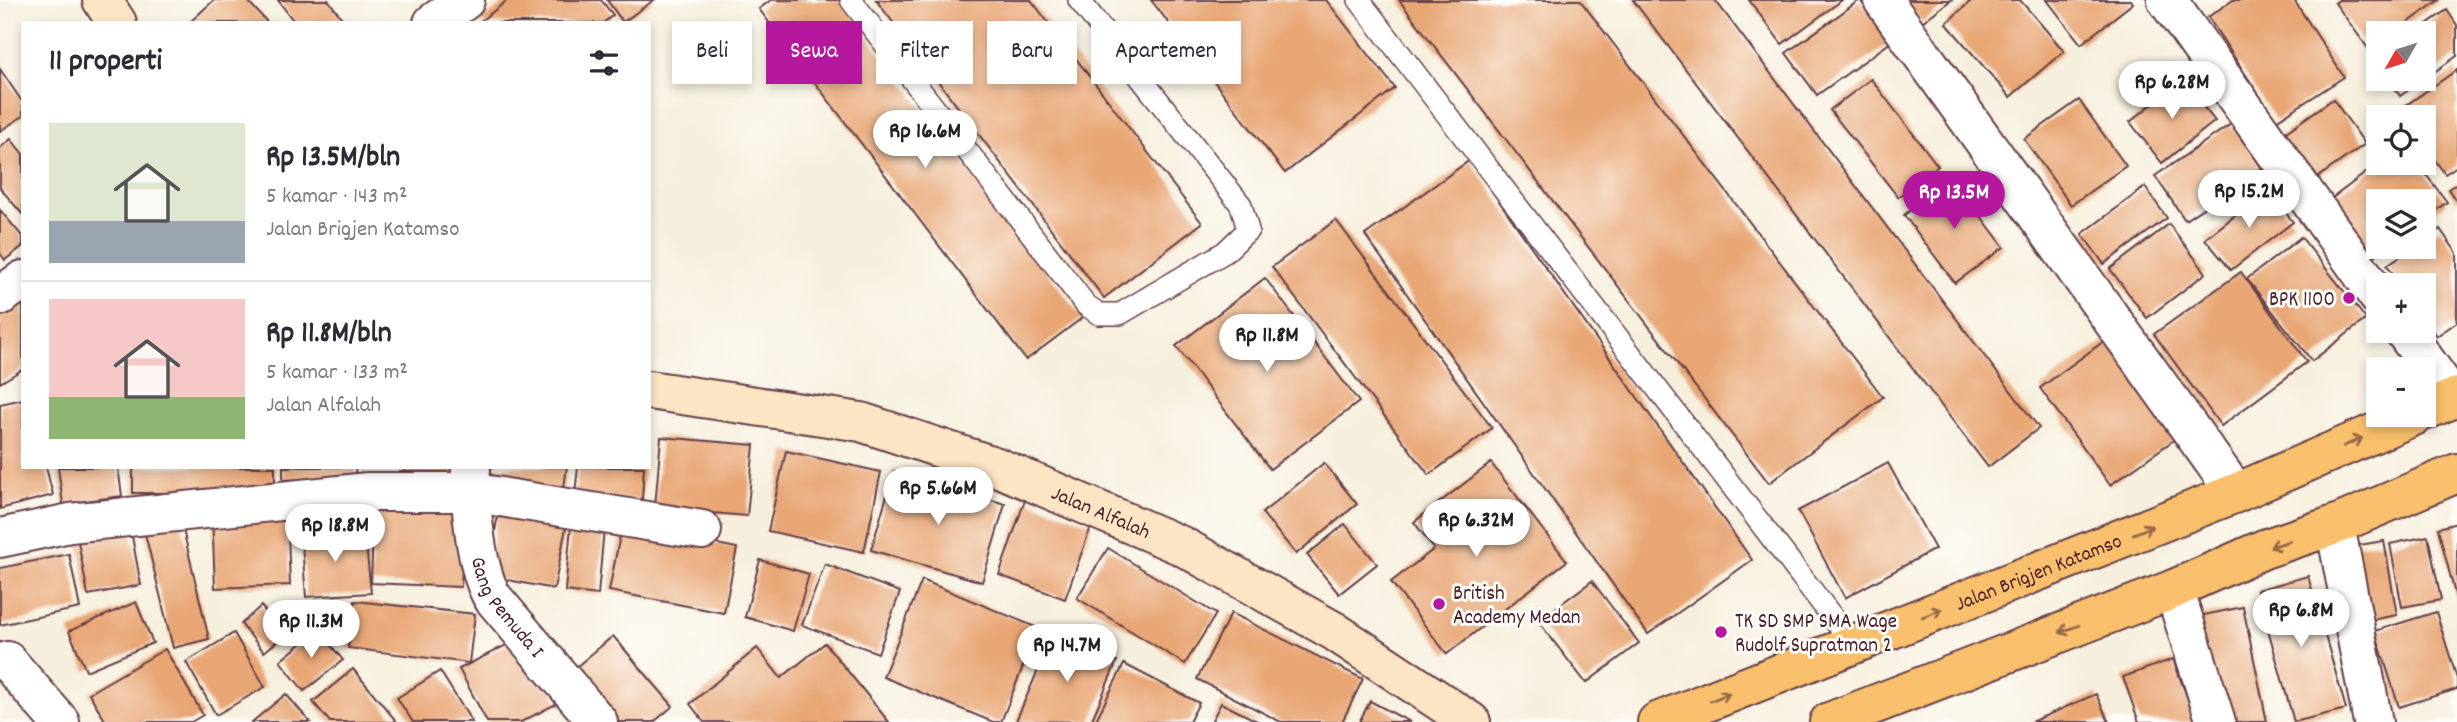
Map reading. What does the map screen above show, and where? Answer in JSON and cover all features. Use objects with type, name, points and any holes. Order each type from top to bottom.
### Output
[{"type":"main road","name":"Jalan Brigjen Katamso","points":[[1657,722],[2236,493],[2388,427]]},
{"type":"main road","points":[[1829,722],[2174,589],[2264,549],[2335,525],[2457,473]]},
{"type":"street","points":[[102,0],[116,21]]},
{"type":"street","points":[[436,21],[465,0]]},
{"type":"street","points":[[1883,0],[2236,493]]},
{"type":"street","points":[[2167,0],[2366,279]]},
{"type":"street","points":[[0,296],[21,281]]},
{"type":"street","points":[[2411,343],[2445,402]]},
{"type":"street","name":"Jalan Alfalah","points":[[651,390],[861,422],[997,467],[1182,546],[1334,631],[1471,722]]},
{"type":"street","points":[[0,538],[70,523],[149,513],[471,480],[702,530]]},
{"type":"street","name":"Gang Pemuda I","points":[[471,480],[483,574],[490,593],[598,722]]},
{"type":"street","points":[[2335,525],[2373,722]]},
{"type":"street","points":[[2174,589],[2216,722]]},
{"type":"street","points":[[7,661],[60,722]]},
{"type":"lane","points":[[851,0],[1086,305],[1099,314],[1120,314],[1225,253],[1248,230],[1241,205],[1079,0]]},
{"type":"lane","points":[[1359,0],[1853,645]]},
{"type":"building","points":[[214,0],[247,0],[266,21],[191,21]]},
{"type":"building","points":[[278,0],[328,0],[344,21],[294,21]]},
{"type":"building","points":[[508,0],[601,0],[613,15],[606,21],[481,21]]},
{"type":"building","points":[[607,0],[654,0],[624,21]]},
{"type":"building","points":[[771,0],[840,0],[856,21],[768,21],[759,9]]},
{"type":"building","points":[[876,0],[1031,0],[1047,21],[987,21],[987,84],[1077,84],[1077,60],[1091,78],[1091,84],[1095,84],[1202,223],[1104,298],[940,84],[973,84],[973,21],[892,21]]},
{"type":"building","points":[[1151,0],[1326,0],[1395,88],[1285,173],[1216,84],[1241,84],[1241,21],[1167,21]]},
{"type":"building","points":[[1399,0],[1580,0],[1883,397],[1769,483]]},
{"type":"building","points":[[1633,0],[1715,0],[2039,428],[1988,467]]},
{"type":"building","points":[[1749,0],[1842,0],[1782,44]]},
{"type":"building","points":[[1860,0],[1891,42],[1817,95],[1786,53]]},
{"type":"building","points":[[1906,0],[1951,0],[1922,22]]},
{"type":"building","points":[[1972,0],[2020,0],[2064,51],[2010,97],[1946,23]]},
{"type":"building","points":[[2047,0],[2131,0],[2133,3],[2081,44]]},
{"type":"building","points":[[2233,0],[2294,0],[2344,77],[2276,121],[2208,17]]},
{"type":"building","points":[[2339,0],[2439,0],[2410,21],[2366,21],[2366,46],[2335,3]]},
{"type":"building","points":[[2447,10],[2457,25],[2457,56],[2436,71],[2436,21],[2431,21]]},
{"type":"building","points":[[862,29],[876,47],[876,84],[904,84],[1082,318],[1026,360],[816,84],[862,84]]},
{"type":"building","points":[[0,69],[21,100],[21,117],[0,131]]},
{"type":"building","points":[[2457,70],[2457,166],[2445,174],[2436,162],[2436,105],[2406,105],[2427,91],[2436,91],[2436,84]]},
{"type":"building","points":[[1871,79],[1938,166],[1898,197],[1830,110]]},
{"type":"building","points":[[2182,80],[2215,121],[2162,163],[2130,122]]},
{"type":"building","points":[[2333,99],[2365,144],[2311,182],[2279,137]]},
{"type":"building","points":[[2079,100],[2126,166],[2071,205],[2024,139]]},
{"type":"building","points":[[2231,124],[2262,168],[2185,220],[2155,176]]},
{"type":"building","points":[[11,139],[21,152],[21,213],[0,188],[0,148]]},
{"type":"building","points":[[1470,160],[1752,560],[1648,634],[1365,235]]},
{"type":"building","points":[[2366,173],[2366,175],[2426,175],[2447,202],[2436,210],[2436,189],[2366,189],[2366,254],[2327,202]]},
{"type":"building","points":[[1953,179],[2004,247],[1955,283],[1904,215]]},
{"type":"building","points":[[2457,183],[2457,202],[2448,189]]},
{"type":"building","points":[[2145,187],[2167,218],[2104,264],[2082,234]]},
{"type":"building","points":[[2268,190],[2293,222],[2231,270],[2205,239]]},
{"type":"building","points":[[0,210],[21,235],[21,248],[5,260],[0,253]]},
{"type":"building","points":[[1336,220],[1492,428],[1429,475],[1272,267]]},
{"type":"building","points":[[2169,224],[2206,273],[2147,318],[2110,269]]},
{"type":"building","points":[[2440,229],[2457,253],[2457,322],[2437,336],[2436,273],[2393,273],[2387,265],[2396,259],[2436,259],[2436,232]]},
{"type":"building","points":[[2301,237],[2366,319],[2312,361],[2247,279]]},
{"type":"building","points":[[2241,272],[2307,362],[2221,426],[2154,334]]},
{"type":"building","points":[[1265,278],[1359,402],[1270,469],[1176,346]]},
{"type":"building","points":[[21,302],[21,370],[0,383],[0,314]]},
{"type":"building","points":[[2107,339],[2178,437],[2110,485],[2040,388]]},
{"type":"building","points":[[21,399],[21,469],[46,469],[53,495],[0,509],[0,404]]},
{"type":"building","points":[[661,437],[754,445],[747,516],[655,508]]},
{"type":"building","points":[[786,451],[881,472],[864,552],[768,531]]},
{"type":"building","points":[[1324,463],[1357,504],[1296,554],[1262,513]]},
{"type":"building","points":[[1491,463],[1567,561],[1447,654],[1391,582],[1434,549],[1414,522]]},
{"type":"building","points":[[1888,463],[1935,549],[1845,598],[1798,511]]},
{"type":"building","points":[[58,469],[118,469],[122,496],[63,504]]},
{"type":"building","points":[[133,469],[275,469],[275,493],[133,493]]},
{"type":"building","points":[[283,469],[355,469],[356,477],[283,480]]},
{"type":"building","points":[[405,469],[458,469],[455,485],[404,475]]},
{"type":"building","points":[[477,469],[567,469],[563,495],[475,486]]},
{"type":"building","points":[[578,469],[644,469],[642,500],[575,494]]},
{"type":"building","points":[[894,471],[1005,504],[982,582],[871,550]]},
{"type":"building","points":[[1025,500],[1092,524],[1065,599],[999,575]]},
{"type":"building","points":[[374,501],[465,506],[461,587],[371,583]]},
{"type":"building","points":[[500,503],[568,517],[554,589],[487,576]]},
{"type":"building","points":[[287,510],[290,585],[215,588],[212,513]]},
{"type":"building","points":[[180,517],[209,639],[173,648],[143,525]]},
{"type":"building","points":[[2457,523],[2457,598],[2456,598],[2438,528]]},
{"type":"building","points":[[1345,524],[1377,564],[1339,594],[1307,555]]},
{"type":"building","points":[[622,525],[737,548],[724,613],[609,591]]},
{"type":"building","points":[[571,526],[604,529],[598,595],[565,591]]},
{"type":"building","points":[[131,531],[141,585],[88,595],[78,541]]},
{"type":"building","points":[[301,532],[365,535],[371,593],[306,597]]},
{"type":"building","points":[[2428,536],[2441,600],[2402,607],[2390,544]]},
{"type":"building","points":[[2384,541],[2397,615],[2360,622],[2347,547]]},
{"type":"building","points":[[1108,548],[1216,614],[1185,664],[1077,598]]},
{"type":"building","points":[[69,554],[80,608],[0,625],[0,568]]},
{"type":"building","points":[[760,560],[809,574],[793,631],[745,617]]},
{"type":"building","points":[[825,564],[900,592],[878,653],[802,625]]},
{"type":"building","points":[[2308,576],[2346,709],[2294,722],[2257,590]]},
{"type":"building","points":[[922,580],[1038,628],[1001,722],[993,722],[883,677]]},
{"type":"building","points":[[1592,581],[1639,643],[1586,683],[1538,621]]},
{"type":"building","points":[[355,601],[475,614],[469,663],[348,648]]},
{"type":"building","points":[[136,602],[153,643],[86,671],[69,631]]},
{"type":"building","points":[[261,606],[285,635],[264,652],[241,624]]},
{"type":"building","points":[[2243,607],[2267,722],[2222,722],[2199,616]]},
{"type":"building","points":[[2436,612],[2457,679],[2457,689],[2399,707],[2375,631]]},
{"type":"building","points":[[1231,613],[1363,679],[1342,722],[1281,722],[1197,679]]},
{"type":"building","points":[[318,630],[343,660],[304,691],[280,661]]},
{"type":"building","points":[[234,633],[265,687],[216,715],[186,662]]},
{"type":"building","points":[[1054,633],[1117,661],[1091,722],[1016,721]]},
{"type":"building","points":[[524,636],[558,703],[521,722],[487,722],[459,669]]},
{"type":"building","points":[[613,636],[673,706],[654,722],[610,722],[569,673]]},
{"type":"building","points":[[825,643],[889,722],[704,722],[690,704],[757,648],[781,678]]},
{"type":"building","points":[[165,649],[203,715],[191,722],[106,722],[89,693]]},
{"type":"building","points":[[2173,659],[2196,722],[2139,722],[2123,677]]},
{"type":"building","points":[[1124,664],[1199,703],[1189,722],[1095,722]]},
{"type":"building","points":[[353,669],[397,722],[330,722],[313,702]]},
{"type":"building","points":[[440,671],[472,722],[413,722],[397,698]]},
{"type":"building","points":[[286,694],[310,722],[252,722]]},
{"type":"building","points":[[2096,694],[2109,722],[2031,722]]},
{"type":"building","points":[[1370,701],[1410,722],[1359,722]]},
{"type":"building","points":[[1221,703],[1259,722],[1211,722]]},
{"type":"place","name":"BPK 1100","points":[[2349,298]]},
{"type":"place","name":"British Academy Medan","points":[[1439,604]]},
{"type":"place","name":"TK SD SMP SMA Wage Rudolf Supratman 2","points":[[1721,632]]}]
